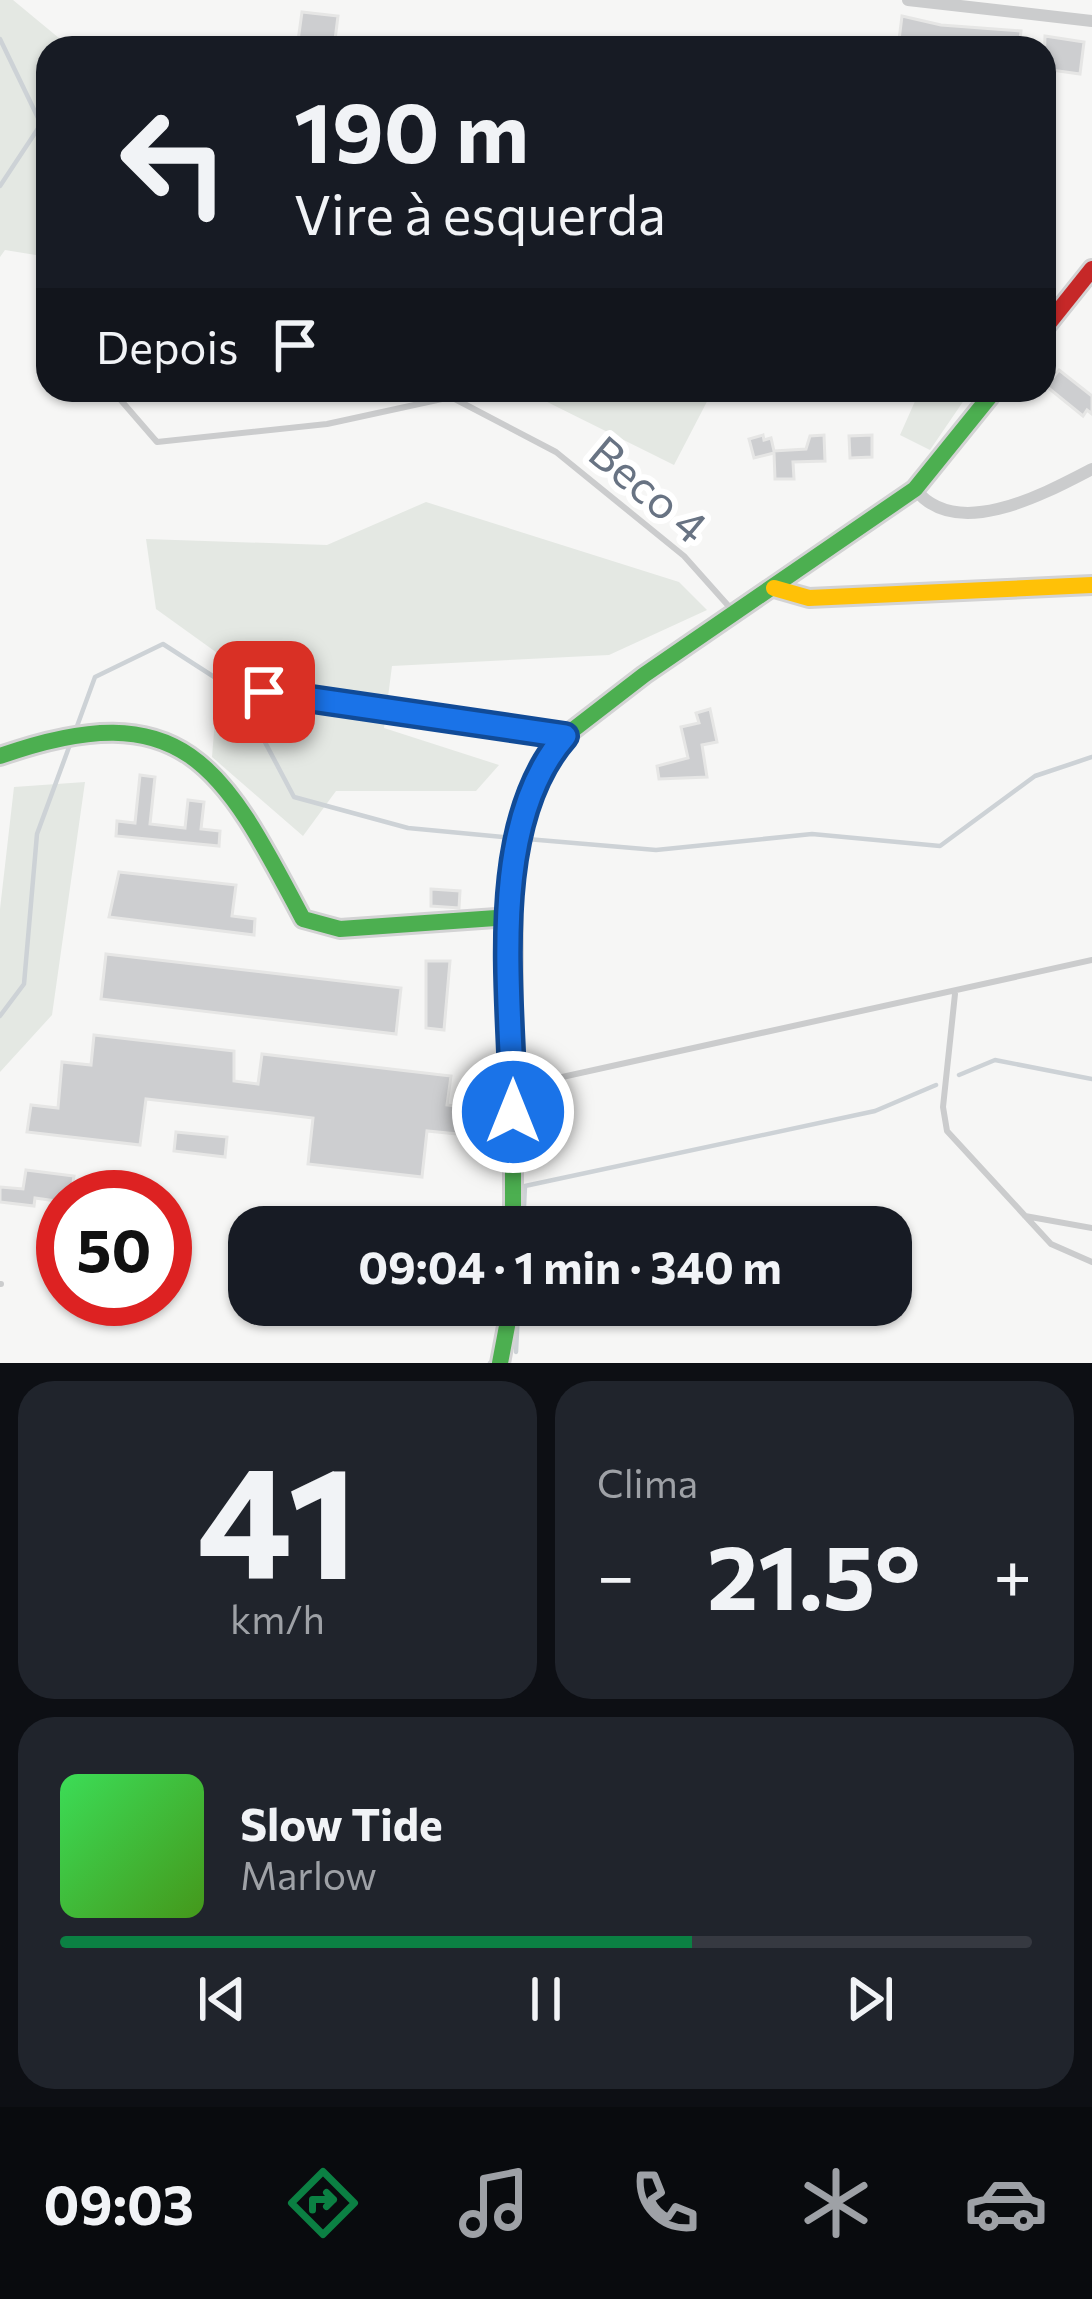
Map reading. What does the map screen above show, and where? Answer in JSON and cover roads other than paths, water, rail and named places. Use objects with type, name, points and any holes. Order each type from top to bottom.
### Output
[{"type":"main road","points":[[1056,314],[1092,268]]},
{"type":"main road","points":[[513,1206],[511,917],[518,822],[540,764],[565,736],[915,489],[985,402]]},
{"type":"main road","points":[[774,588],[809,598],[1092,585]]},
{"type":"main road","points":[[0,756],[57,730],[141,730],[200,759],[225,786],[303,920],[340,929],[511,917]]},
{"type":"main road","points":[[500,1363],[507,1326]]},
{"type":"street","points":[[908,0],[1092,21]]},
{"type":"street","points":[[915,489],[930,508],[949,514],[986,512],[1092,469]]},
{"type":"street","points":[[264,692],[565,736]]},
{"type":"lane","name":"Beco 4","points":[[123,402],[158,442],[327,424],[428,402]]},
{"type":"lane","name":"Beco 4","points":[[461,402],[556,452],[685,556],[736,614]]},
{"type":"lane","points":[[513,1088],[955,994],[1092,960]]},
{"type":"lane","points":[[955,994],[943,1107],[947,1131],[1066,1254],[1092,1262]]},
{"type":"lane","points":[[1024,1215],[1092,1228]]},
{"type":"waterway","points":[[0,39],[36,114]]},
{"type":"waterway","points":[[0,186],[36,132]]},
{"type":"waterway","points":[[76,729],[95,677],[163,644],[239,693],[294,797],[408,828],[503,837]]},
{"type":"waterway","points":[[0,1016],[24,984],[37,834],[72,739]]},
{"type":"waterway","points":[[527,839],[656,850],[812,834],[940,846],[1035,776],[1092,757]]},
{"type":"waterway","points":[[959,1075],[995,1060],[1092,1079]]},
{"type":"waterway","points":[[524,1206],[525,1186],[875,1111],[936,1085]]},
{"type":"waterway","points":[[516,1352],[517,1326]]}]
